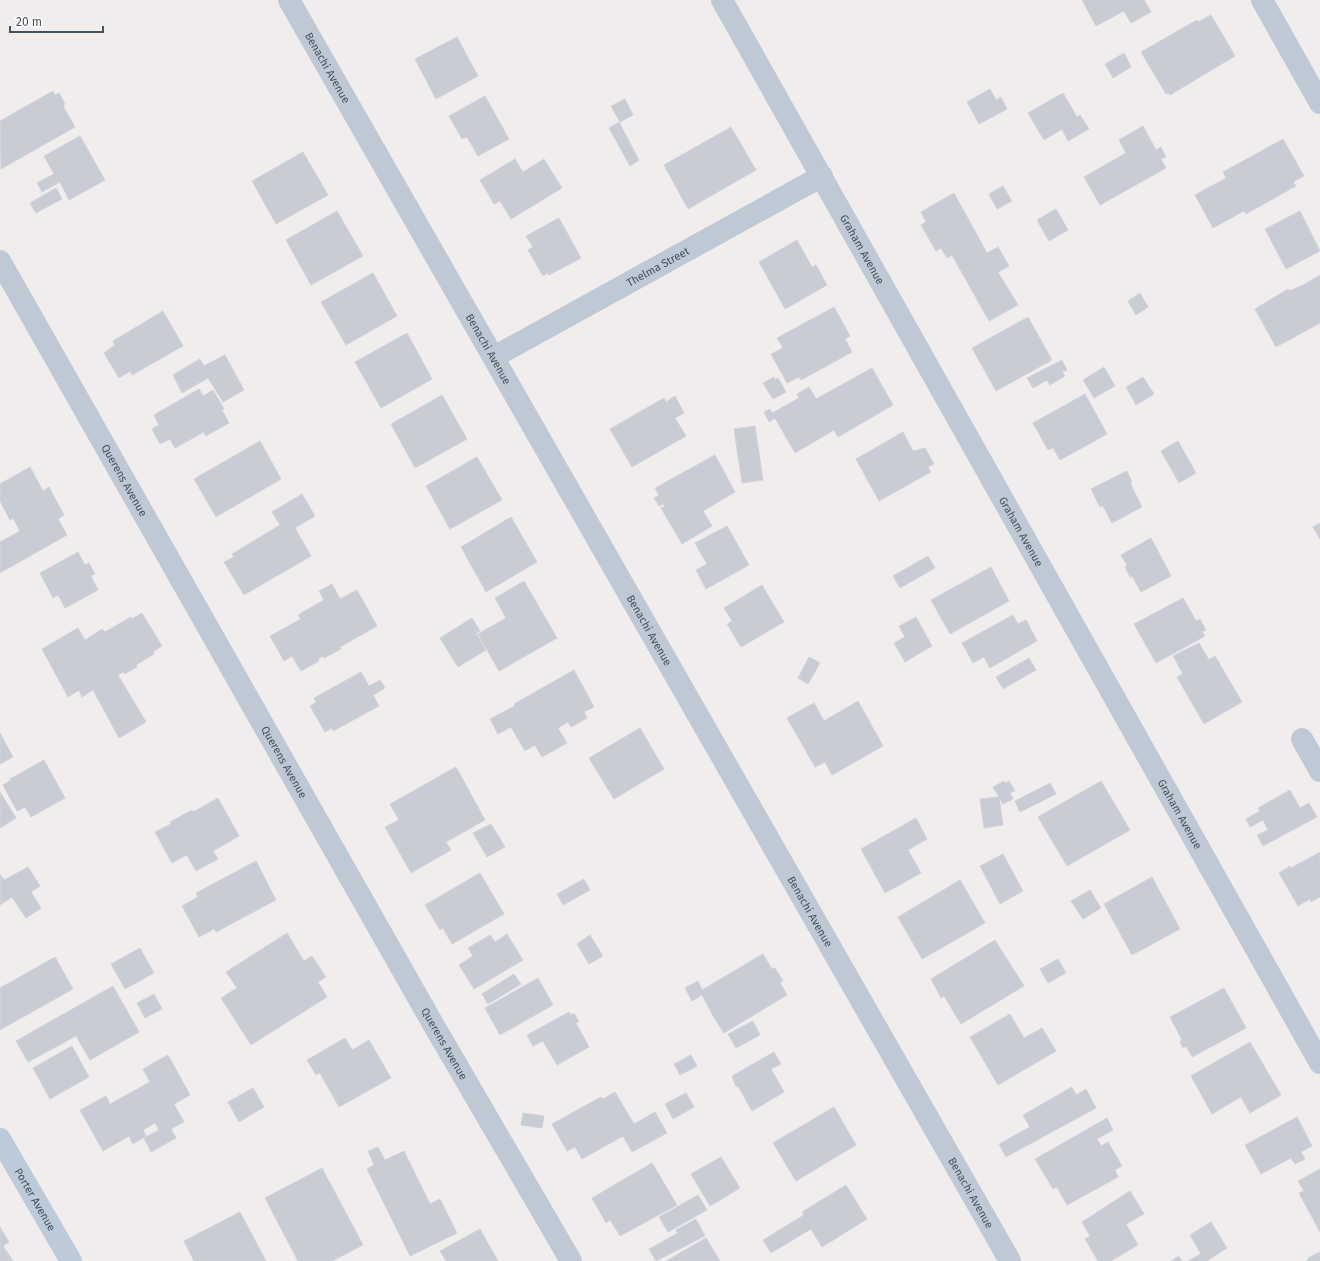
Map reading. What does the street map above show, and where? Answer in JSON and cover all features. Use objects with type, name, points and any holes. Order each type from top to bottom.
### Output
[{"type":"main road","name":"Porter Avenue","points":[[0,1139],[71,1261]]},
{"type":"street","name":"Benachi Avenue","points":[[289,0],[1010,1261]]},
{"type":"street","name":"Graham Avenue","points":[[722,0],[1320,1063]]},
{"type":"street","points":[[1262,0],[1320,103]]},
{"type":"street","name":"Thelma Street","points":[[494,357],[822,176]]},
{"type":"street","name":"Querens Avenue","points":[[0,261],[429,1017],[570,1261]]},
{"type":"street","points":[[1302,739],[1320,770]]},
{"type":"building","points":[[1082,0],[1144,0],[1151,12],[1131,23],[1124,11],[1096,26]]},
{"type":"building","points":[[1211,15],[1235,56],[1170,95],[1168,93],[1166,94],[1141,52],[1197,20],[1198,22]]},
{"type":"building","points":[[457,37],[478,76],[436,99],[415,59]]},
{"type":"building","points":[[1124,53],[1131,67],[1113,78],[1105,64]]},
{"type":"building","points":[[990,89],[996,100],[1001,97],[1007,109],[979,124],[967,102]]},
{"type":"building","points":[[53,91],[55,95],[59,93],[65,104],[63,106],[75,127],[1,169],[0,121]]},
{"type":"building","points":[[1063,93],[1077,117],[1080,115],[1089,129],[1068,141],[1062,129],[1044,140],[1028,113]]},
{"type":"building","points":[[485,96],[509,139],[478,156],[467,137],[462,139],[449,116]]},
{"type":"building","points":[[625,99],[633,115],[620,122],[611,106]]},
{"type":"building","points":[[619,122],[639,160],[630,166],[609,128]]},
{"type":"building","points":[[1143,126],[1156,150],[1161,147],[1166,157],[1161,159],[1166,168],[1100,205],[1084,177],[1126,153],[1119,140]]},
{"type":"building","points":[[731,127],[756,170],[688,209],[664,165]]},
{"type":"building","points":[[80,136],[105,180],[69,200],[60,182],[42,192],[37,183],[54,174],[44,156]]},
{"type":"building","points":[[1283,139],[1304,176],[1293,182],[1296,186],[1246,214],[1244,211],[1213,228],[1195,195],[1226,178],[1223,172]]},
{"type":"building","points":[[303,152],[328,195],[276,224],[252,181]]},
{"type":"building","points":[[515,159],[523,172],[544,159],[562,188],[511,219],[500,201],[494,204],[480,180]]},
{"type":"building","points":[[1003,186],[1012,201],[997,209],[989,194]]},
{"type":"building","points":[[56,188],[62,199],[36,213],[30,203]]},
{"type":"building","points":[[954,193],[987,253],[998,247],[1009,266],[998,272],[1018,305],[989,321],[952,255],[947,258],[941,248],[936,251],[921,225],[926,222],[921,212]]},
{"type":"building","points":[[1056,209],[1068,230],[1049,241],[1037,220]]},
{"type":"building","points":[[337,211],[363,256],[311,285],[286,240]]},
{"type":"building","points":[[1300,211],[1320,251],[1286,269],[1265,229]]},
{"type":"building","points":[[559,218],[581,258],[549,275],[548,273],[543,276],[528,250],[533,247],[526,236]]},
{"type":"building","points":[[797,240],[812,267],[816,265],[827,285],[785,309],[759,262]]},
{"type":"building","points":[[373,273],[397,316],[346,345],[321,302]]},
{"type":"building","points":[[1320,275],[1320,323],[1276,347],[1255,309],[1288,289],[1289,291],[1303,285]]},
{"type":"building","points":[[1140,293],[1148,307],[1136,315],[1128,301]]},
{"type":"building","points":[[834,307],[850,336],[845,339],[852,352],[801,380],[799,377],[787,383],[771,354],[783,348],[777,338]]},
{"type":"building","points":[[163,311],[183,346],[132,375],[130,371],[119,378],[104,353],[115,345],[113,341]]},
{"type":"building","points":[[1028,317],[1052,360],[996,391],[972,348]]},
{"type":"building","points":[[407,333],[432,379],[381,408],[355,362]]},
{"type":"building","points":[[225,355],[244,390],[223,402],[208,378],[182,393],[173,375],[200,359],[204,366]]},
{"type":"building","points":[[1062,360],[1067,370],[1062,372],[1065,376],[1050,385],[1047,380],[1033,388],[1027,378]]},
{"type":"building","points":[[1104,367],[1115,386],[1094,398],[1083,380]]},
{"type":"building","points":[[872,368],[893,405],[838,437],[834,430],[795,453],[775,418],[769,422],[764,412],[770,409],[772,413],[799,398],[797,394],[809,387],[816,399]]},
{"type":"building","points":[[774,377],[775,380],[778,378],[786,392],[773,399],[763,383]]},
{"type":"building","points":[[1143,377],[1154,394],[1136,405],[1126,387]]},
{"type":"building","points":[[199,389],[203,396],[213,390],[224,409],[222,410],[229,423],[206,436],[204,432],[175,448],[170,439],[160,444],[152,429],[159,425],[154,415]]},
{"type":"building","points":[[1085,394],[1107,434],[1060,460],[1053,448],[1048,450],[1033,423]]},
{"type":"building","points":[[442,395],[467,439],[415,468],[391,424]]},
{"type":"building","points":[[675,396],[684,413],[675,418],[686,436],[632,467],[610,429],[664,398],[666,402]]},
{"type":"building","points":[[755,426],[763,480],[742,483],[734,429]]},
{"type":"building","points":[[903,432],[913,451],[925,448],[934,464],[928,467],[931,472],[879,501],[856,459]]},
{"type":"building","points":[[260,441],[281,479],[216,517],[194,479]]},
{"type":"building","points":[[1178,441],[1196,473],[1179,483],[1161,451]]},
{"type":"building","points":[[715,455],[735,492],[703,511],[712,526],[682,544],[661,508],[665,506],[663,504],[659,506],[654,498],[659,495],[655,488]]},
{"type":"building","points":[[477,457],[502,500],[450,529],[426,486]]},
{"type":"building","points":[[30,467],[43,491],[49,487],[64,515],[58,519],[67,535],[0,573],[0,542],[20,531],[13,518],[10,520],[0,501],[0,484]]},
{"type":"building","points":[[1127,471],[1132,482],[1130,483],[1142,507],[1112,523],[1103,506],[1100,507],[1091,489]]},
{"type":"building","points":[[302,494],[315,516],[295,528],[311,556],[244,595],[224,562],[234,557],[232,554],[280,525],[272,512]]},
{"type":"building","points":[[511,517],[537,562],[486,592],[461,547]]},
{"type":"building","points":[[1320,523],[1320,539],[1313,527]]},
{"type":"building","points":[[727,526],[749,565],[706,589],[696,570],[707,564],[695,543]]},
{"type":"building","points":[[1151,538],[1171,576],[1141,592],[1132,576],[1130,577],[1125,567],[1127,565],[1121,555]]},
{"type":"building","points":[[78,552],[85,565],[89,563],[95,574],[91,576],[98,590],[65,608],[58,595],[53,598],[40,573]]},
{"type":"building","points":[[928,556],[935,568],[900,588],[893,576]]},
{"type":"building","points":[[991,567],[1009,601],[950,634],[931,600]]},
{"type":"building","points":[[524,581],[557,638],[499,671],[478,634],[506,618],[495,598]]},
{"type":"building","points":[[332,584],[340,599],[357,590],[377,626],[340,647],[341,649],[324,658],[323,656],[318,659],[319,661],[301,671],[292,656],[284,661],[270,636],[301,619],[298,615],[324,600],[319,591]]},
{"type":"building","points":[[762,585],[784,622],[741,647],[727,624],[732,621],[724,608]]},
{"type":"building","points":[[1183,598],[1196,621],[1200,619],[1206,630],[1202,632],[1205,636],[1156,663],[1134,624]]},
{"type":"building","points":[[142,613],[162,646],[153,652],[154,654],[136,665],[137,667],[125,674],[123,672],[118,675],[146,722],[119,738],[93,690],[82,697],[79,690],[68,697],[42,649],[78,628],[85,640],[102,629],[105,632],[131,617],[132,619]]},
{"type":"building","points":[[1013,615],[1018,624],[1026,620],[1037,641],[990,668],[984,657],[973,663],[962,643]]},
{"type":"building","points":[[916,617],[932,646],[905,662],[894,643],[905,637],[899,626]]},
{"type":"building","points":[[472,618],[480,631],[476,633],[486,650],[458,667],[440,638]]},
{"type":"building","points":[[1199,643],[1209,660],[1215,656],[1242,702],[1204,724],[1177,677],[1183,674],[1173,656]]},
{"type":"building","points":[[809,657],[820,663],[808,684],[798,678]]},
{"type":"building","points":[[1029,658],[1036,670],[1003,689],[996,677]]},
{"type":"building","points":[[574,670],[594,707],[584,712],[587,718],[571,727],[568,722],[558,728],[567,743],[542,757],[535,745],[525,751],[511,727],[498,734],[490,719],[515,706],[514,704]]},
{"type":"building","points":[[361,672],[369,686],[380,680],[385,688],[373,695],[379,706],[333,731],[332,728],[325,732],[310,706],[316,702],[314,698]]},
{"type":"building","points":[[858,701],[883,746],[832,775],[825,762],[815,767],[787,718],[814,703],[824,721]]},
{"type":"building","points":[[640,728],[664,769],[614,799],[589,758]]},
{"type":"building","points":[[0,733],[13,757],[0,764]]},
{"type":"building","points":[[44,760],[65,798],[31,817],[25,807],[17,811],[3,785],[11,780],[10,779]]},
{"type":"building","points":[[456,767],[485,820],[446,842],[451,850],[411,873],[385,827],[399,820],[390,804]]},
{"type":"building","points":[[1004,781],[1005,783],[1009,781],[1015,791],[1010,793],[1013,799],[1003,804],[993,787]]},
{"type":"building","points":[[1101,781],[1130,830],[1067,866],[1038,817]]},
{"type":"building","points":[[1050,783],[1056,794],[1020,812],[1015,801]]},
{"type":"building","points":[[1290,790],[1300,808],[1309,803],[1317,817],[1263,846],[1257,835],[1268,830],[1263,820],[1250,827],[1246,819],[1260,811],[1258,808]]},
{"type":"building","points":[[0,792],[16,818],[0,828]]},
{"type":"building","points":[[999,797],[1003,825],[984,828],[980,799]]},
{"type":"building","points":[[218,798],[239,836],[213,851],[218,859],[196,871],[187,855],[172,863],[155,832],[171,824],[170,822],[192,810],[193,812]]},
{"type":"building","points":[[916,818],[927,839],[908,850],[921,873],[885,893],[861,849]]},
{"type":"building","points":[[491,824],[505,847],[487,857],[473,833]]},
{"type":"building","points":[[1320,852],[1320,897],[1311,902],[1310,899],[1298,906],[1279,873],[1290,866],[1291,868]]},
{"type":"building","points":[[1003,854],[1023,891],[1000,904],[980,866]]},
{"type":"building","points":[[256,861],[276,900],[216,932],[214,929],[199,937],[182,906],[198,897],[196,893]]},
{"type":"building","points":[[28,867],[40,886],[31,892],[41,908],[26,918],[12,897],[0,905],[0,874],[4,880]]},
{"type":"building","points":[[480,873],[504,914],[452,944],[443,928],[440,930],[425,905]]},
{"type":"building","points":[[1152,877],[1180,929],[1132,955],[1104,904]]},
{"type":"building","points":[[584,879],[590,890],[563,905],[557,894]]},
{"type":"building","points":[[960,880],[985,923],[922,959],[898,917]]},
{"type":"building","points":[[1090,890],[1101,908],[1083,919],[1071,901]]},
{"type":"building","points":[[287,933],[304,961],[312,956],[326,977],[318,982],[327,997],[251,1045],[221,998],[237,988],[226,972]]},
{"type":"building","points":[[507,934],[523,960],[474,989],[459,965],[473,956],[468,948],[490,935],[495,942]]},
{"type":"building","points":[[590,935],[603,956],[589,964],[577,944]]},
{"type":"building","points":[[995,940],[1024,986],[961,1024],[944,996],[941,998],[931,979]]},
{"type":"building","points":[[140,948],[154,973],[125,989],[111,964]]},
{"type":"building","points":[[763,954],[772,969],[775,968],[783,981],[780,983],[787,995],[724,1033],[702,995],[692,1001],[685,988],[698,981],[702,990]]},
{"type":"building","points":[[55,957],[73,989],[0,1030],[0,988]]},
{"type":"building","points":[[1058,959],[1066,973],[1048,983],[1040,969]]},
{"type":"building","points":[[514,974],[521,984],[488,1004],[482,994]]},
{"type":"building","points":[[538,978],[553,1005],[500,1035],[485,1008]]},
{"type":"building","points":[[113,986],[139,1032],[90,1060],[76,1036],[28,1062],[16,1041]]},
{"type":"building","points":[[1224,988],[1246,1028],[1192,1057],[1186,1046],[1183,1048],[1180,1042],[1182,1040],[1170,1017]]},
{"type":"building","points":[[154,994],[162,1009],[145,1018],[137,1003]]},
{"type":"building","points":[[569,1012],[571,1015],[574,1013],[579,1022],[576,1023],[589,1047],[557,1065],[543,1041],[533,1046],[527,1035]]},
{"type":"building","points":[[1010,1014],[1024,1038],[1042,1028],[1056,1051],[998,1085],[970,1037]]},
{"type":"building","points":[[753,1021],[760,1035],[736,1048],[728,1034]]},
{"type":"building","points":[[345,1038],[352,1050],[369,1040],[391,1078],[339,1107],[320,1073],[316,1075],[307,1060]]},
{"type":"building","points":[[1250,1042],[1281,1095],[1250,1113],[1241,1097],[1212,1114],[1191,1076]]},
{"type":"building","points":[[72,1046],[89,1077],[50,1099],[33,1068]]},
{"type":"building","points":[[774,1052],[781,1064],[771,1069],[784,1092],[752,1111],[738,1086],[736,1087],[732,1076]]},
{"type":"building","points":[[168,1055],[190,1095],[174,1104],[184,1122],[171,1129],[176,1138],[151,1152],[144,1138],[159,1130],[155,1123],[143,1130],[146,1136],[133,1144],[129,1136],[103,1151],[80,1110],[106,1096],[110,1104],[150,1082],[143,1069]]},
{"type":"building","points":[[691,1055],[697,1066],[680,1075],[674,1064]]},
{"type":"building","points":[[1072,1087],[1076,1095],[1086,1089],[1096,1108],[1006,1157],[999,1144],[1030,1127],[1023,1115]]},
{"type":"building","points":[[253,1088],[264,1107],[239,1122],[228,1102]]},
{"type":"building","points":[[615,1092],[634,1124],[655,1112],[667,1133],[632,1152],[623,1136],[582,1159],[575,1147],[567,1151],[552,1124],[601,1097],[603,1099]]},
{"type":"building","points":[[686,1093],[694,1107],[673,1119],[665,1104]]},
{"type":"building","points":[[834,1107],[856,1145],[796,1181],[773,1143]]},
{"type":"building","points":[[523,1113],[544,1116],[542,1128],[521,1125]]},
{"type":"building","points":[[1297,1117],[1312,1146],[1301,1152],[1305,1159],[1295,1164],[1291,1158],[1261,1174],[1245,1145]]},
{"type":"building","points":[[1107,1118],[1113,1130],[1097,1139],[1101,1146],[1108,1142],[1122,1166],[1115,1170],[1118,1177],[1067,1205],[1057,1187],[1053,1189],[1035,1159]]},
{"type":"building","points":[[378,1147],[385,1160],[404,1151],[430,1204],[440,1199],[457,1233],[410,1256],[367,1169],[374,1165],[368,1151]]},
{"type":"building","points":[[721,1157],[740,1188],[710,1206],[691,1174]]},
{"type":"building","points":[[652,1163],[677,1205],[620,1236],[610,1220],[606,1223],[592,1198]]},
{"type":"building","points":[[322,1168],[363,1245],[332,1261],[298,1261],[265,1198]]},
{"type":"building","points":[[1320,1169],[1320,1232],[1299,1193],[1304,1191],[1298,1181]]},
{"type":"building","points":[[846,1185],[867,1219],[822,1247],[811,1229],[771,1253],[763,1240],[804,1215],[802,1212]]},
{"type":"building","points":[[1130,1191],[1144,1214],[1126,1224],[1138,1245],[1111,1261],[1098,1261],[1085,1239],[1090,1236],[1082,1222]]},
{"type":"building","points":[[698,1195],[707,1210],[668,1232],[659,1217]]},
{"type":"building","points":[[240,1212],[266,1261],[194,1261],[184,1241]]},
{"type":"building","points":[[696,1219],[705,1236],[656,1261],[649,1249],[678,1233],[676,1230]]},
{"type":"building","points":[[1211,1222],[1227,1248],[1207,1261],[1188,1261],[1201,1254],[1190,1235]]},
{"type":"building","points":[[0,1227],[9,1242],[3,1246],[13,1261],[0,1261]]},
{"type":"building","points":[[480,1229],[498,1261],[446,1261],[440,1251]]},
{"type":"building","points":[[706,1238],[720,1261],[666,1261]]},
{"type":"building","points":[[1320,1252],[1320,1261],[1306,1261],[1309,1259],[1308,1258]]},
{"type":"building","points":[[1179,1256],[1182,1261],[1171,1261]]}]
